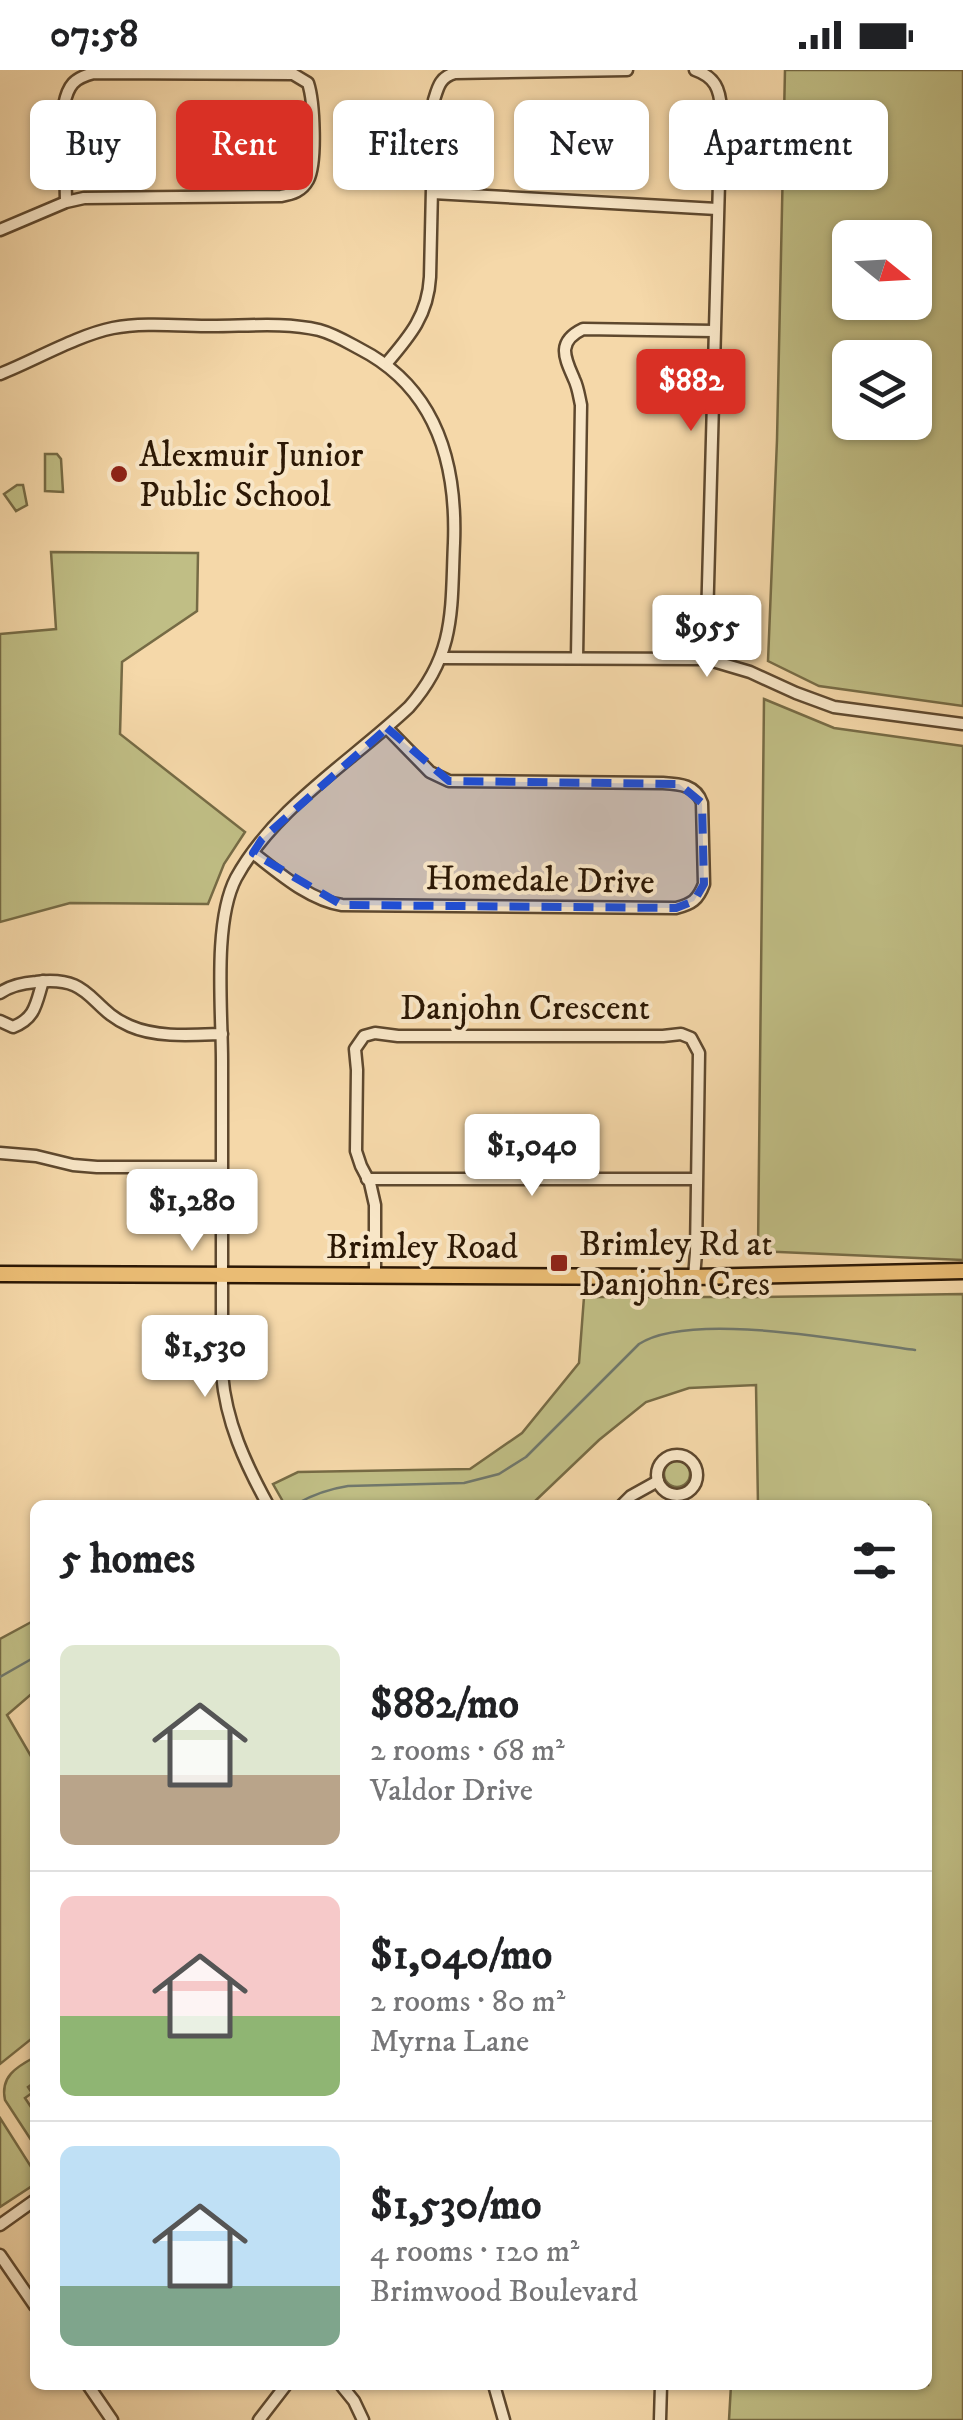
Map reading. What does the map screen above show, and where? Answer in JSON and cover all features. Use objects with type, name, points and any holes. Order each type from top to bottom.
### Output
[{"type":"main road","name":"Brimley Road","points":[[0,1274],[694,1277],[963,1271]]},
{"type":"street","points":[[386,364],[418,323],[428,302],[434,100],[440,81],[448,75],[627,70]]},
{"type":"street","points":[[695,70],[712,78],[720,95],[706,659]]},
{"type":"street","points":[[0,230],[66,202],[100,196],[281,196],[300,190],[308,181],[312,164],[313,110],[308,83],[294,74],[94,72],[80,76],[66,91],[64,105],[66,202]]},
{"type":"street","points":[[432,194],[718,209]]},
{"type":"street","points":[[0,374],[97,334],[127,327],[280,326],[317,330],[338,337],[386,364],[414,392],[441,439],[451,472],[455,525],[451,603],[442,658],[420,695],[262,839],[234,882],[223,924],[222,1374],[226,1407],[245,1463],[265,1500]]},
{"type":"street","points":[[577,658],[581,405],[564,361],[568,340],[583,329],[714,330]]},
{"type":"street","points":[[442,658],[706,659],[853,712],[963,724]]},
{"type":"street","name":"Homedale Drive","points":[[253,853],[308,892],[342,905],[676,908],[700,896],[704,884],[704,818],[700,797],[691,788],[663,783],[449,781],[430,772],[387,728]]},
{"type":"street","points":[[0,1021],[13,1027],[26,1022],[43,981]]},
{"type":"street","points":[[0,993],[21,984],[67,981],[82,988],[127,1025],[163,1034],[222,1034]]},
{"type":"street","name":"Danjohn Crescent","points":[[374,1276],[374,1206],[356,1151],[355,1049],[364,1036],[375,1033],[685,1035],[695,1042],[699,1054],[694,1277]]},
{"type":"street","points":[[0,1153],[36,1156],[73,1166],[220,1168]]},
{"type":"street","points":[[367,1179],[696,1179]]},
{"type":"street","points":[[671,1455],[684,1456],[694,1464],[694,1484],[685,1493],[672,1494],[658,1482],[660,1462],[671,1455]]},
{"type":"street","points":[[627,1500],[658,1482]]},
{"type":"street","points":[[0,2225],[30,2204]]},
{"type":"street","points":[[0,2255],[30,2299]]},
{"type":"street","points":[[91,2390],[112,2420]]},
{"type":"street","points":[[259,2420],[282,2390]]},
{"type":"street","points":[[345,2390],[364,2420]]},
{"type":"street","points":[[495,2390],[504,2420]]},
{"type":"street","points":[[660,2420],[661,2390]]},
{"type":"highlighted area","points":[[387,728],[449,781],[679,784],[702,803],[704,884],[694,901],[676,908],[342,905],[253,853],[262,839]]},
{"type":"shaded area","points":[[785,70],[963,70],[963,706],[819,686],[768,661],[782,190],[888,190],[888,100],[784,100]]},
{"type":"shaded area","points":[[45,454],[57,454],[61,459],[63,492],[45,491]]},
{"type":"shaded area","points":[[23,485],[27,505],[16,511],[4,494]]},
{"type":"shaded area","points":[[51,552],[198,553],[197,611],[122,662],[120,734],[245,832],[224,864],[208,904],[70,903],[0,922],[0,634],[56,629]]},
{"type":"shaded area","points":[[764,699],[834,728],[963,746],[963,1260],[758,1251]]},
{"type":"shaded area","points":[[963,1294],[963,2420],[729,2420],[731,2390],[932,2390],[932,1500],[758,1500],[756,1385],[689,1388],[646,1402],[536,1500],[282,1500],[273,1484],[298,1472],[470,1469],[522,1433],[579,1363],[584,1297]]},
{"type":"shaded area","points":[[677,1461],[686,1465],[690,1474],[686,1483],[677,1487],[668,1483],[664,1474],[668,1465]]},
{"type":"shaded area","points":[[30,1623],[30,1695],[7,1715],[30,1754],[30,2040],[0,2064],[0,1639]]},
{"type":"shaded area","points":[[30,2060],[30,2094],[25,2098],[30,2106],[30,2138],[5,2100],[4,2092],[7,2079]]},
{"type":"shaded area","points":[[0,2118],[30,2165],[30,2187],[0,2207]]},
{"type":"waterway","points":[[304,1500],[348,1486],[464,1483],[499,1474],[526,1457],[639,1344],[663,1334],[695,1329],[773,1331],[915,1350]]},
{"type":"waterway","points":[[0,1677],[30,1660]]},
{"type":"place","name":"Alexmuir Junior Public School","points":[[119,474]]},
{"type":"place","name":"Brimley Rd at Danjohn Cres","points":[[559,1263]]}]
